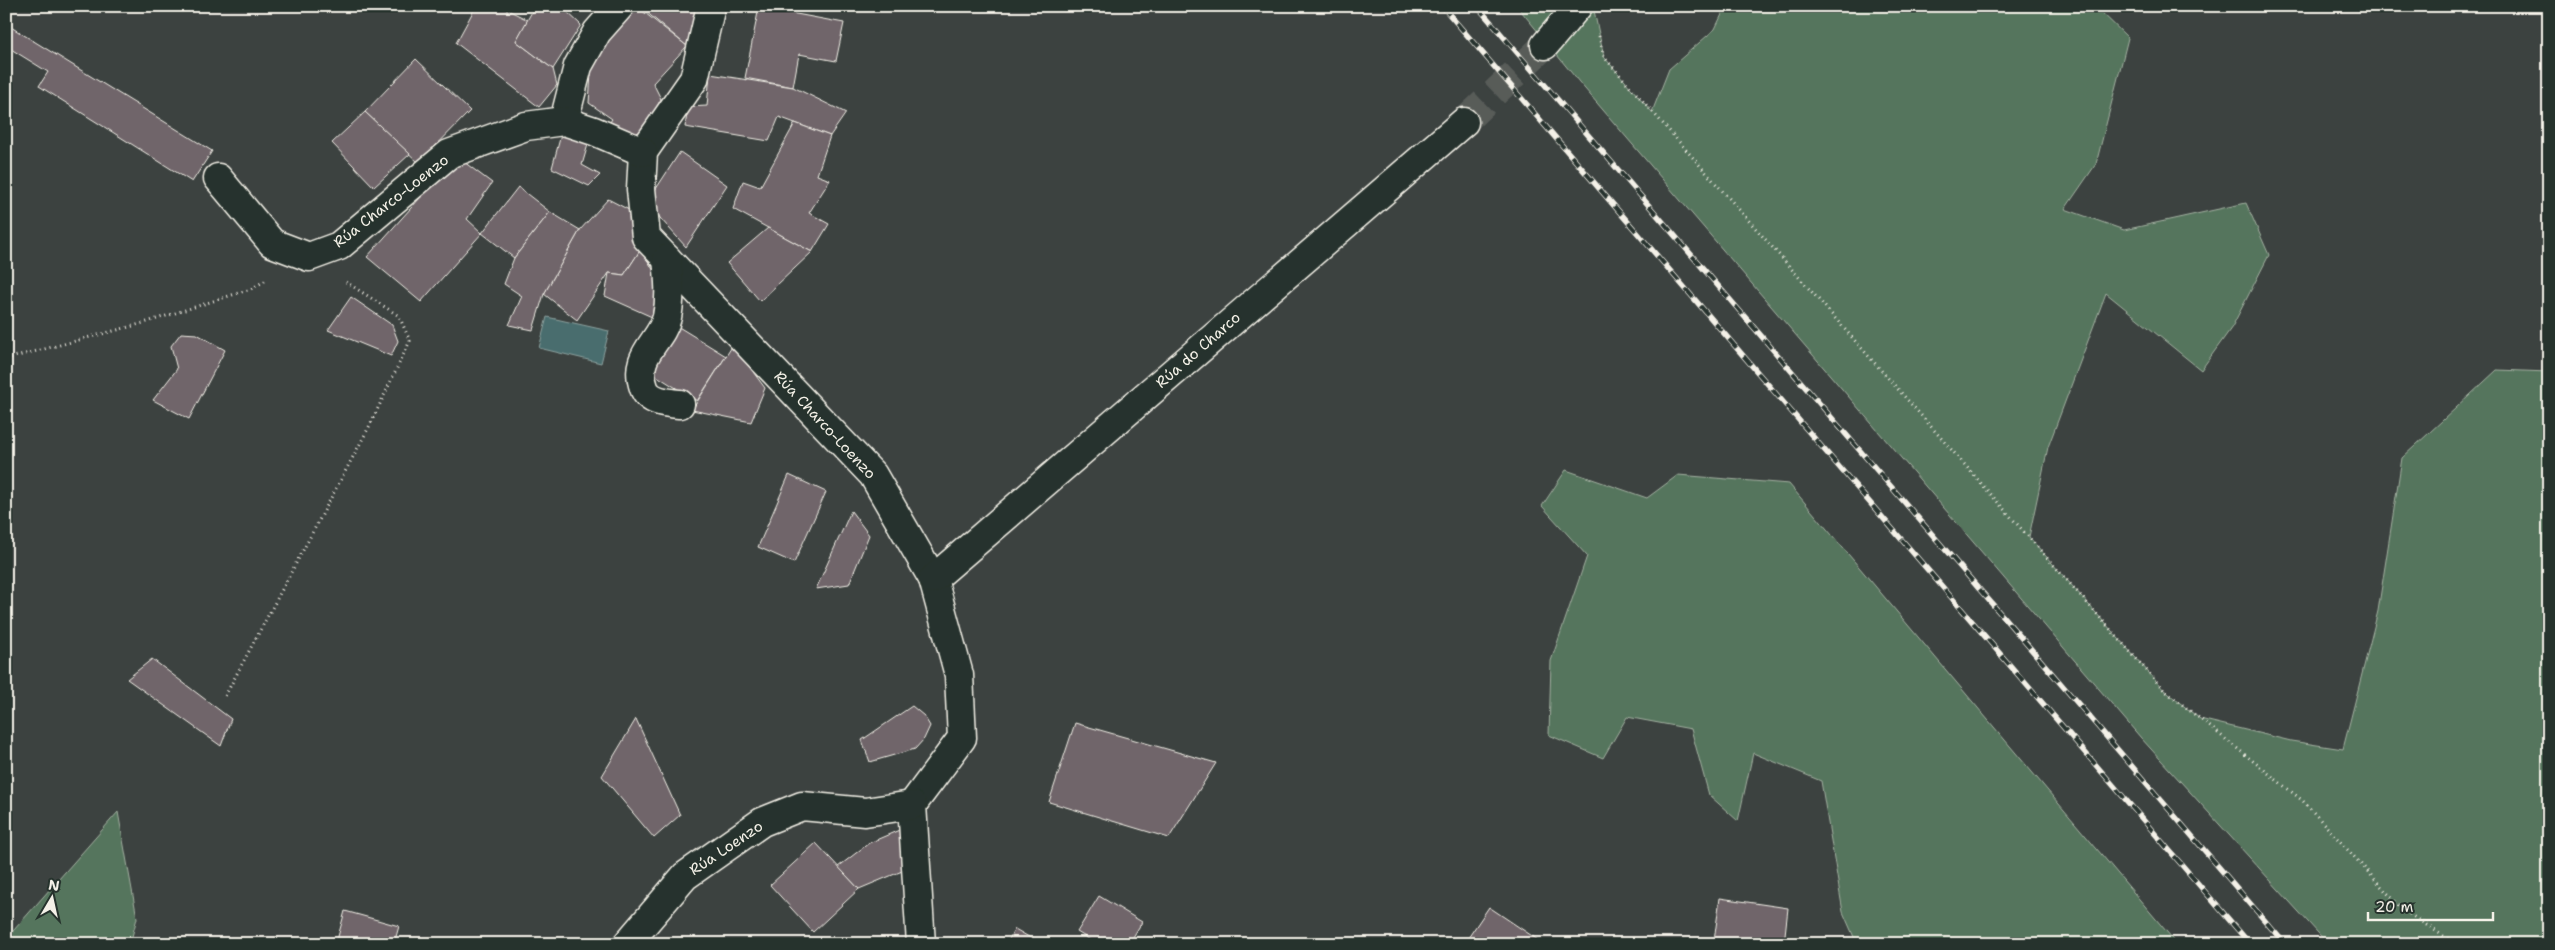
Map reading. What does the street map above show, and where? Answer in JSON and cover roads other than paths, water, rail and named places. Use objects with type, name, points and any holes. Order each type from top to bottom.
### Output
[{"type":"street","points":[[564,121],[578,66],[597,32],[620,6]]},
{"type":"street","points":[[643,152],[694,79],[711,6]]},
{"type":"street","points":[[1545,45],[1578,6]]},
{"type":"street","name":"Rúa Charco-Loenzo","points":[[218,178],[272,243],[309,257],[339,246],[450,154],[526,126],[564,121],[594,131],[643,152],[641,190],[646,237],[873,475],[933,579],[959,675],[962,738],[912,805]]},
{"type":"street","name":"Rúa do Charco","points":[[933,579],[1464,122]]},
{"type":"street","points":[[667,259],[670,299],[666,320],[645,356],[640,375],[646,392],[662,404],[680,404]]},
{"type":"street","points":[[912,805],[921,944]]},
{"type":"street","name":"Rúa Loenzo","points":[[627,944],[685,876],[762,822],[802,806],[865,812],[912,805]]},
{"type":"water","points":[[547,317],[609,331],[601,363],[539,348]]},
{"type":"tunnel","points":[[1464,122],[1545,45]]},
{"type":"railway","points":[[1442,6],[2250,944]]},
{"type":"railway","points":[[1477,6],[2285,944]]}]
